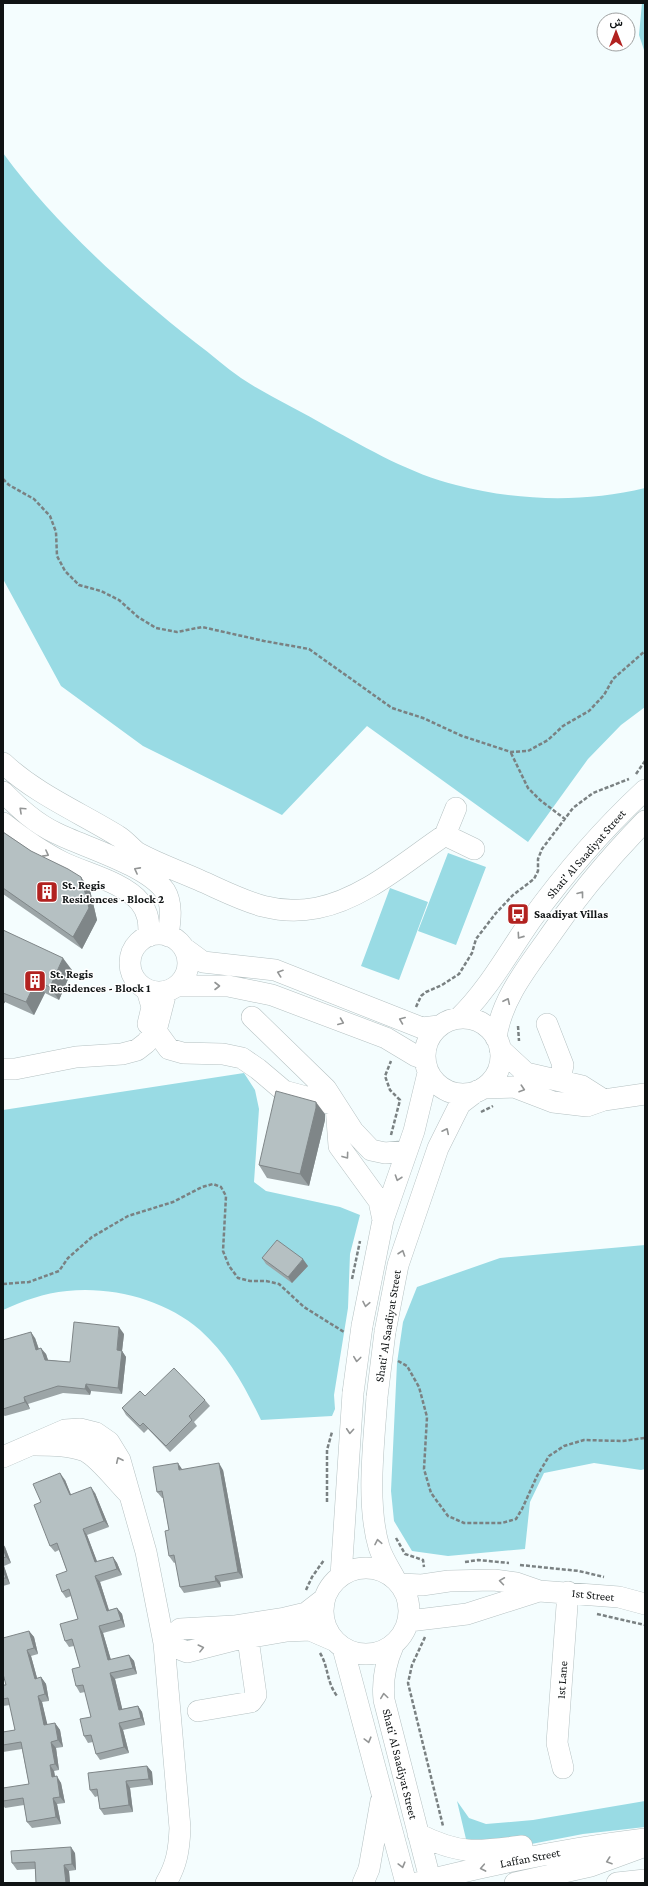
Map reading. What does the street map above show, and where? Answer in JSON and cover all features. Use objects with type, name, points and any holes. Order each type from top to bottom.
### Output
[{"type":"street","points":[[3,762],[13,772],[51,798],[119,836],[137,852],[233,897],[266,908],[294,911],[318,908],[343,900],[376,883],[445,835],[456,808]]},
{"type":"street","name":"Shati' Al Saadiyat Street","points":[[460,1018],[476,1000],[532,919],[571,869],[613,821],[645,790]]},
{"type":"street","points":[[3,792],[26,815],[56,833],[100,851],[147,876],[165,891],[170,906],[158,936]]},
{"type":"street","name":"Shati' Al Saadiyat Street","points":[[505,1044],[499,1022],[505,1006],[523,973],[582,893],[645,821]]},
{"type":"street","points":[[3,823],[41,851],[123,888],[140,901],[158,936]]},
{"type":"street","points":[[445,835],[474,849]]},
{"type":"street","points":[[439,1026],[422,1028],[275,970],[203,962],[184,948],[180,943],[158,936],[140,941],[130,958],[130,968],[133,977],[139,985],[164,989],[228,986],[272,995],[386,1038],[416,1056],[426,1066],[435,1082],[444,1089],[455,1093],[466,1094],[480,1090],[514,1087],[553,1102],[587,1106],[604,1100],[645,1094]]},
{"type":"street","points":[[3,1057],[26,1055],[57,1047],[121,1044],[136,1036],[148,1024],[152,1007],[164,989],[187,972],[188,964],[184,948]]},
{"type":"street","points":[[3,1069],[15,1069],[48,1061],[76,1057],[122,1054],[137,1050],[146,1043],[156,1031],[164,989]]},
{"type":"street","points":[[252,1017],[326,1089],[353,1131],[371,1150],[385,1153],[407,1151]]},
{"type":"street","points":[[426,1066],[425,1047],[430,1036],[439,1026],[450,1020],[460,1018],[470,1019],[482,1024],[492,1031],[505,1044],[526,1073],[582,1086],[604,1100]]},
{"type":"street","points":[[547,1024],[563,1065],[560,1080]]},
{"type":"street","points":[[156,1031],[169,1049],[183,1053],[223,1054],[242,1058],[258,1069],[284,1091],[336,1105]]},
{"type":"street","points":[[480,1090],[495,1077],[505,1044]]},
{"type":"street","name":"Shati' Al Saadiyat Street","points":[[341,1576],[353,1393],[355,1330],[383,1220],[407,1151],[426,1066]]},
{"type":"street","name":"Shati' Al Saadiyat Street","points":[[397,1581],[379,1548],[373,1517],[373,1462],[377,1397],[385,1332],[398,1265],[438,1148],[460,1104],[480,1090]]},
{"type":"street","points":[[336,1105],[339,1146],[379,1200],[383,1220]]},
{"type":"street","points":[[3,1456],[26,1446],[59,1445],[86,1452],[103,1466],[131,1497],[146,1552],[164,1643],[180,1828],[179,1851],[174,1870],[166,1883]]},
{"type":"street","points":[[164,1643],[187,1652],[247,1631],[285,1618],[306,1613],[324,1599],[331,1586],[341,1576],[354,1570],[368,1568],[382,1570],[397,1581],[407,1595],[416,1626],[403,1635],[393,1646],[381,1652],[368,1654],[355,1653],[310,1630],[247,1631]]},
{"type":"street","points":[[464,1571],[467,1614]]},
{"type":"street","name":"1st Street","points":[[397,1581],[422,1585],[449,1581],[464,1571],[494,1580],[516,1583],[539,1591],[568,1592],[619,1598],[645,1604]]},
{"type":"street","name":"1st Street","points":[[416,1626],[467,1614],[539,1591]]},
{"type":"street","name":"1st Lane","points":[[563,1768],[557,1743],[568,1592]]},
{"type":"street","points":[[324,1599],[323,1613],[326,1627],[338,1644]]},
{"type":"street","points":[[198,1710],[251,1702],[256,1695],[247,1631]]},
{"type":"street","name":"Shati' Al Saadiyat Street","points":[[338,1644],[382,1794],[406,1883]]},
{"type":"street","name":"Shati' Al Saadiyat Street","points":[[393,1646],[384,1669],[384,1700],[418,1834],[427,1882]]},
{"type":"street","points":[[362,1883],[369,1869],[382,1794]]},
{"type":"street","points":[[418,1834],[445,1846],[484,1852],[570,1842],[640,1842]]},
{"type":"street","points":[[515,1883],[591,1866],[640,1842]]},
{"type":"street","name":"Laffan Street","points":[[427,1882],[558,1853],[640,1842]]},
{"type":"street","points":[[617,1883],[645,1880]]},
{"type":"path","points":[[3,479],[9,485],[34,499],[50,516],[56,532],[58,556],[65,571],[79,585],[101,591],[119,600],[138,616],[156,628],[177,632],[202,627],[308,649],[392,708],[424,718],[462,736],[511,752],[528,751],[548,740],[563,726],[589,711],[604,695],[613,679],[645,651]]},
{"type":"path","points":[[511,752],[528,788],[540,800],[565,819]]},
{"type":"path","points":[[409,1007],[415,1010],[421,996],[459,974],[472,953],[476,939],[496,913],[513,895],[534,879],[538,871],[538,859],[542,849],[573,808],[593,793],[626,782],[635,775],[645,762]]},
{"type":"path","points":[[505,1044],[517,1028],[519,1022]]},
{"type":"path","points":[[476,1114],[495,1106]]},
{"type":"path","points":[[3,1284],[29,1282],[59,1271],[75,1251],[107,1226],[128,1216],[173,1202],[202,1187],[213,1184],[222,1187],[226,1196],[223,1251],[228,1266],[238,1278],[250,1281],[266,1281],[279,1284],[304,1307],[355,1330]]},
{"type":"path","points":[[394,1359],[407,1366],[419,1387],[427,1418],[424,1469],[431,1493],[448,1516],[464,1523],[502,1523],[516,1519],[537,1476],[549,1456],[564,1446],[584,1440],[622,1441],[645,1438]]},
{"type":"path","points":[[326,1509],[327,1450],[334,1426]]},
{"type":"path","points":[[395,1536],[405,1554],[423,1560],[425,1565],[423,1570]]},
{"type":"path","points":[[303,1595],[312,1577],[328,1556]]},
{"type":"path","points":[[464,1571],[478,1560],[511,1563]]},
{"type":"path","points":[[517,1564],[579,1571],[608,1578]]},
{"type":"path","points":[[593,1614],[645,1625]]},
{"type":"path","points":[[416,1626],[425,1636]]},
{"type":"path","points":[[431,1633],[425,1636],[412,1665],[408,1683],[443,1829]]},
{"type":"shaded area","points":[[642,3],[645,3],[645,53],[639,35]]},
{"type":"shaded area","points":[[3,153],[45,205],[69,230],[118,278],[170,322],[251,385],[374,452],[406,468],[439,480],[456,485],[503,494],[526,497],[574,498],[622,493],[645,488],[645,707],[621,725],[588,759],[528,842],[367,726],[282,815],[143,746],[61,686],[3,579]]},
{"type":"shaded area","points":[[448,853],[486,867],[456,945],[418,931]]},
{"type":"shaded area","points":[[390,888],[428,902],[399,980],[361,966]]},
{"type":"shaded area","points":[[244,1073],[255,1090],[259,1109],[254,1182],[266,1191],[340,1207],[360,1215],[350,1254],[348,1308],[334,1395],[335,1409],[332,1416],[261,1420],[235,1372],[219,1350],[200,1330],[171,1311],[138,1297],[102,1291],[67,1291],[34,1298],[3,1310],[3,1110]]},
{"type":"shaded area","points":[[645,1245],[645,1469],[641,1470],[594,1463],[544,1473],[530,1502],[525,1549],[448,1556],[412,1551],[394,1521],[391,1491],[397,1363],[403,1322],[417,1287],[500,1258]]},
{"type":"shaded area","points":[[457,1801],[469,1818],[486,1824],[533,1820],[645,1801],[645,1827],[583,1834],[470,1856]]},
{"type":"building","name":"St. Regis Residences - Block 2","points":[[3,832],[31,851],[81,877],[89,908],[73,937],[3,888]]},
{"type":"building","name":"St. Regis Residences - Block 1","points":[[3,930],[63,958],[50,987],[36,981],[26,1002],[3,993]]},
{"type":"building","points":[[276,1091],[316,1102],[316,1108],[300,1174],[259,1165]]},
{"type":"building","points":[[277,1240],[303,1259],[288,1277],[262,1258]]},
{"type":"building","points":[[74,1322],[119,1327],[117,1350],[122,1351],[118,1388],[86,1384],[85,1389],[58,1386],[24,1397],[25,1402],[3,1409],[3,1340],[31,1332],[36,1350],[41,1348],[45,1360],[70,1362]]},
{"type":"building","points":[[174,1368],[205,1400],[189,1416],[192,1420],[166,1446],[143,1423],[140,1426],[122,1408],[140,1391],[145,1396]]},
{"type":"building","points":[[178,1463],[179,1470],[219,1463],[238,1572],[215,1576],[216,1581],[180,1587],[174,1555],[169,1556],[165,1531],[169,1530],[162,1491],[157,1492],[153,1467]]},
{"type":"building","points":[[60,1473],[70,1495],[91,1487],[104,1521],[83,1529],[95,1562],[113,1557],[117,1569],[95,1576],[107,1611],[117,1608],[121,1620],[99,1626],[108,1660],[129,1655],[133,1668],[110,1673],[119,1710],[138,1706],[141,1718],[119,1723],[124,1747],[96,1754],[91,1735],[84,1736],[80,1719],[91,1717],[83,1685],[76,1686],[72,1669],[80,1667],[72,1639],[65,1641],[60,1624],[78,1619],[69,1589],[62,1592],[56,1575],[67,1571],[57,1543],[50,1546],[34,1505],[41,1502],[33,1484]]},
{"type":"building","points":[[3,1548],[6,1557],[3,1558]]},
{"type":"building","points":[[3,1570],[6,1578],[3,1578]]},
{"type":"building","points":[[29,1631],[34,1648],[27,1650],[35,1679],[41,1677],[45,1694],[38,1696],[44,1725],[55,1723],[58,1740],[51,1742],[55,1764],[50,1765],[52,1777],[57,1776],[60,1797],[53,1798],[56,1817],[27,1822],[23,1798],[3,1801],[3,1788],[29,1784],[21,1742],[3,1745],[3,1732],[15,1730],[8,1698],[3,1699],[3,1685],[6,1685],[3,1674],[3,1638]]},
{"type":"building","points":[[147,1766],[149,1779],[126,1781],[129,1805],[100,1809],[97,1789],[90,1790],[88,1773]]},
{"type":"building","points":[[71,1847],[72,1864],[64,1865],[66,1883],[36,1883],[35,1862],[12,1863],[11,1851]]},
{"type":"place","name":"St. Regis Residences - Block 2","points":[[47,892]]},
{"type":"place","name":"Saadiyat Villas","points":[[518,914]]},
{"type":"place","name":"St. Regis Residences - Block 1","points":[[35,981]]}]
